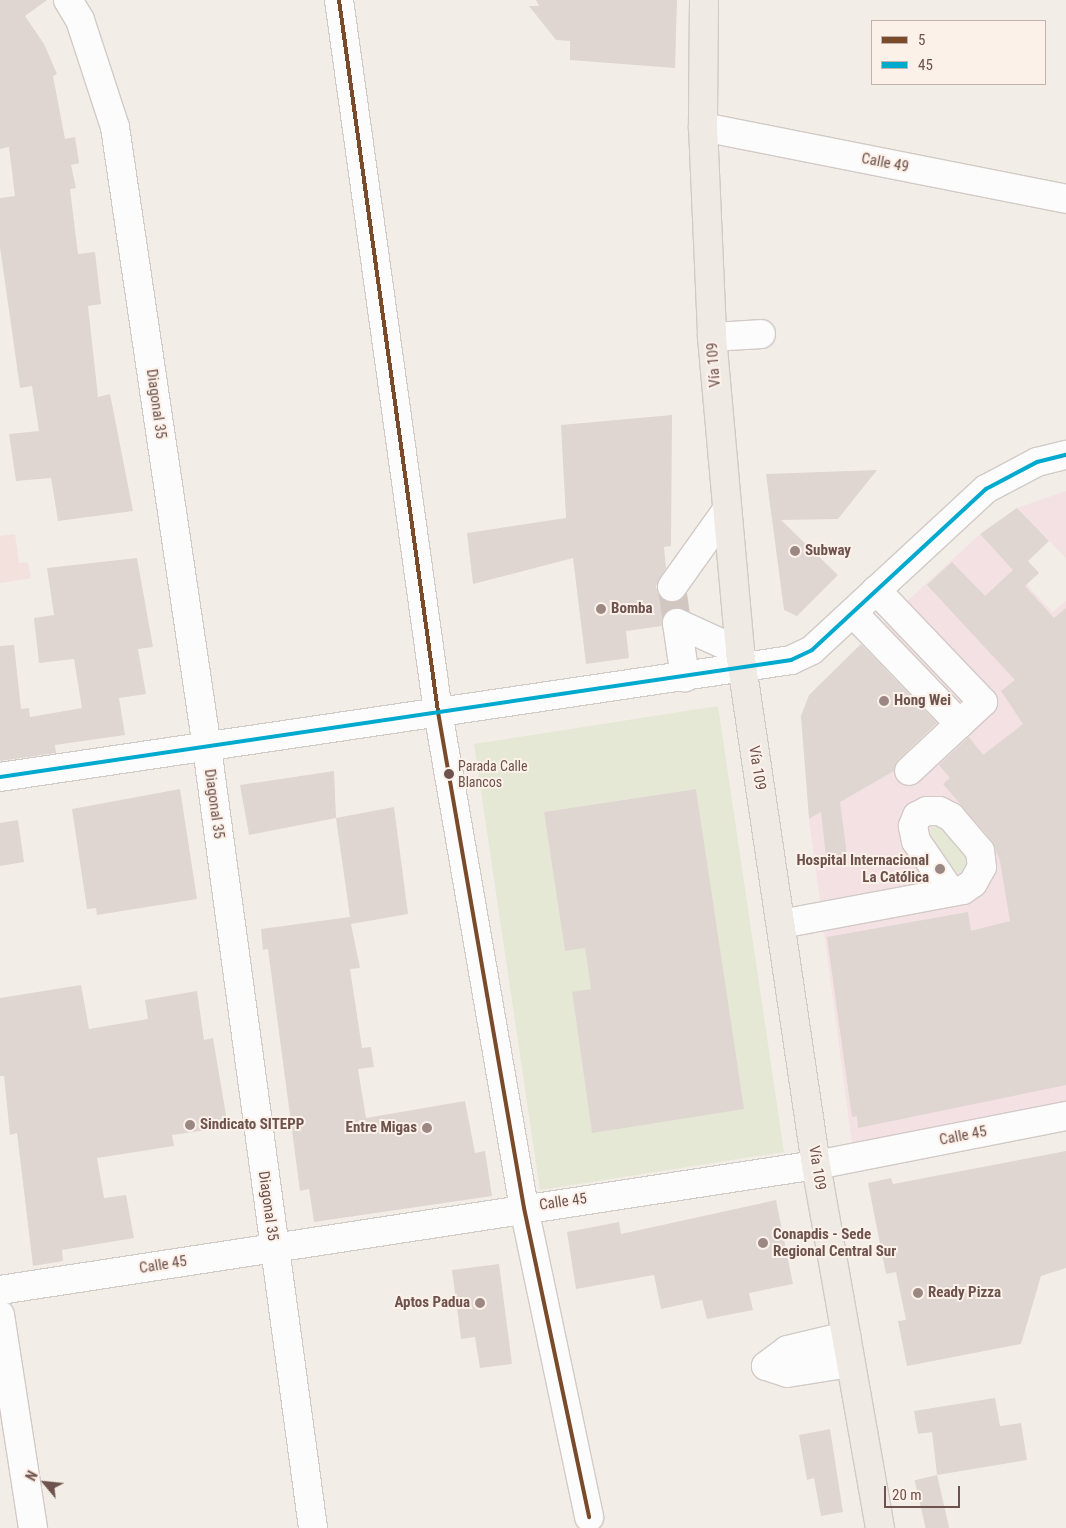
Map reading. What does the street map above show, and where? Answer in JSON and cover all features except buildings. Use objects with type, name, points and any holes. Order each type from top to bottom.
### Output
[{"type":"main road","name":"Vía 109","points":[[704,0],[703,127],[712,337],[741,660],[782,924],[816,1165],[880,1528]]},
{"type":"street","name":"Diagonal 35","points":[[68,0],[80,20],[115,127],[207,748],[313,1528]]},
{"type":"street","points":[[339,0],[438,712],[524,1208],[589,1517]]},
{"type":"street","name":"Calle 49","points":[[703,127],[1066,198]]},
{"type":"street","points":[[712,337],[761,334]]},
{"type":"street","points":[[0,777],[685,677],[741,660],[800,658],[853,613],[986,489],[1037,462],[1066,454]]},
{"type":"street","points":[[672,587],[727,510]]},
{"type":"street","points":[[876,590],[983,702],[909,771]]},
{"type":"street","points":[[853,613],[960,724]]},
{"type":"street","points":[[685,677],[677,623],[741,660]]},
{"type":"street","points":[[782,924],[951,892]]},
{"type":"street","name":"Calle 45","points":[[0,1290],[524,1208],[816,1165],[1066,1116]]},
{"type":"street","points":[[0,1315],[32,1528]]},
{"type":"street","points":[[846,1336],[787,1350],[766,1366],[787,1373],[850,1363]]},
{"type":"shaded area","points":[[1066,491],[1066,558],[1017,508]]},
{"type":"shaded area","points":[[15,534],[19,563],[28,562],[31,578],[0,583],[0,536]]},
{"type":"shaded area","name":"Hospital Internacional La Católica","points":[[980,534],[1052,612],[1066,601],[1066,1101],[852,1143],[809,819],[899,768],[945,723],[865,640]]},
{"type":"green space","points":[[718,706],[784,1152],[540,1190],[474,744]],"holes":[[[696,789],[743,1109],[592,1132],[572,993],[591,989],[585,948],[565,951],[544,812]]]},
{"type":"green space","points":[[940,824],[968,856],[965,872],[951,871],[928,835],[933,825]]},
{"type":"tunnel","points":[[672,587],[677,623]]},
{"type":"transit line","name":"5","points":[[339,0],[438,712],[524,1208],[589,1517]]},
{"type":"transit line","name":"45","points":[[0,777],[791,660],[812,650],[986,489],[1037,462],[1066,455]]},
{"type":"place","name":"Subway","points":[[795,551]]},
{"type":"place","name":"Bomba","points":[[601,609]]},
{"type":"place","name":"Hong Wei","points":[[884,701]]},
{"type":"place","name":"Parada Calle Blancos","points":[[449,774]]},
{"type":"place","name":"Hospital Internacional La Católica","points":[[940,869]]},
{"type":"place","name":"Sindicato SITEPP","points":[[190,1125]]},
{"type":"place","name":"Entre Migas","points":[[427,1128]]},
{"type":"place","name":"Conapdis - Sede Regional Central Sur","points":[[763,1243]]},
{"type":"place","name":"Ready Pizza","points":[[918,1293]]},
{"type":"place","name":"Aptos Padua","points":[[480,1303]]}]
